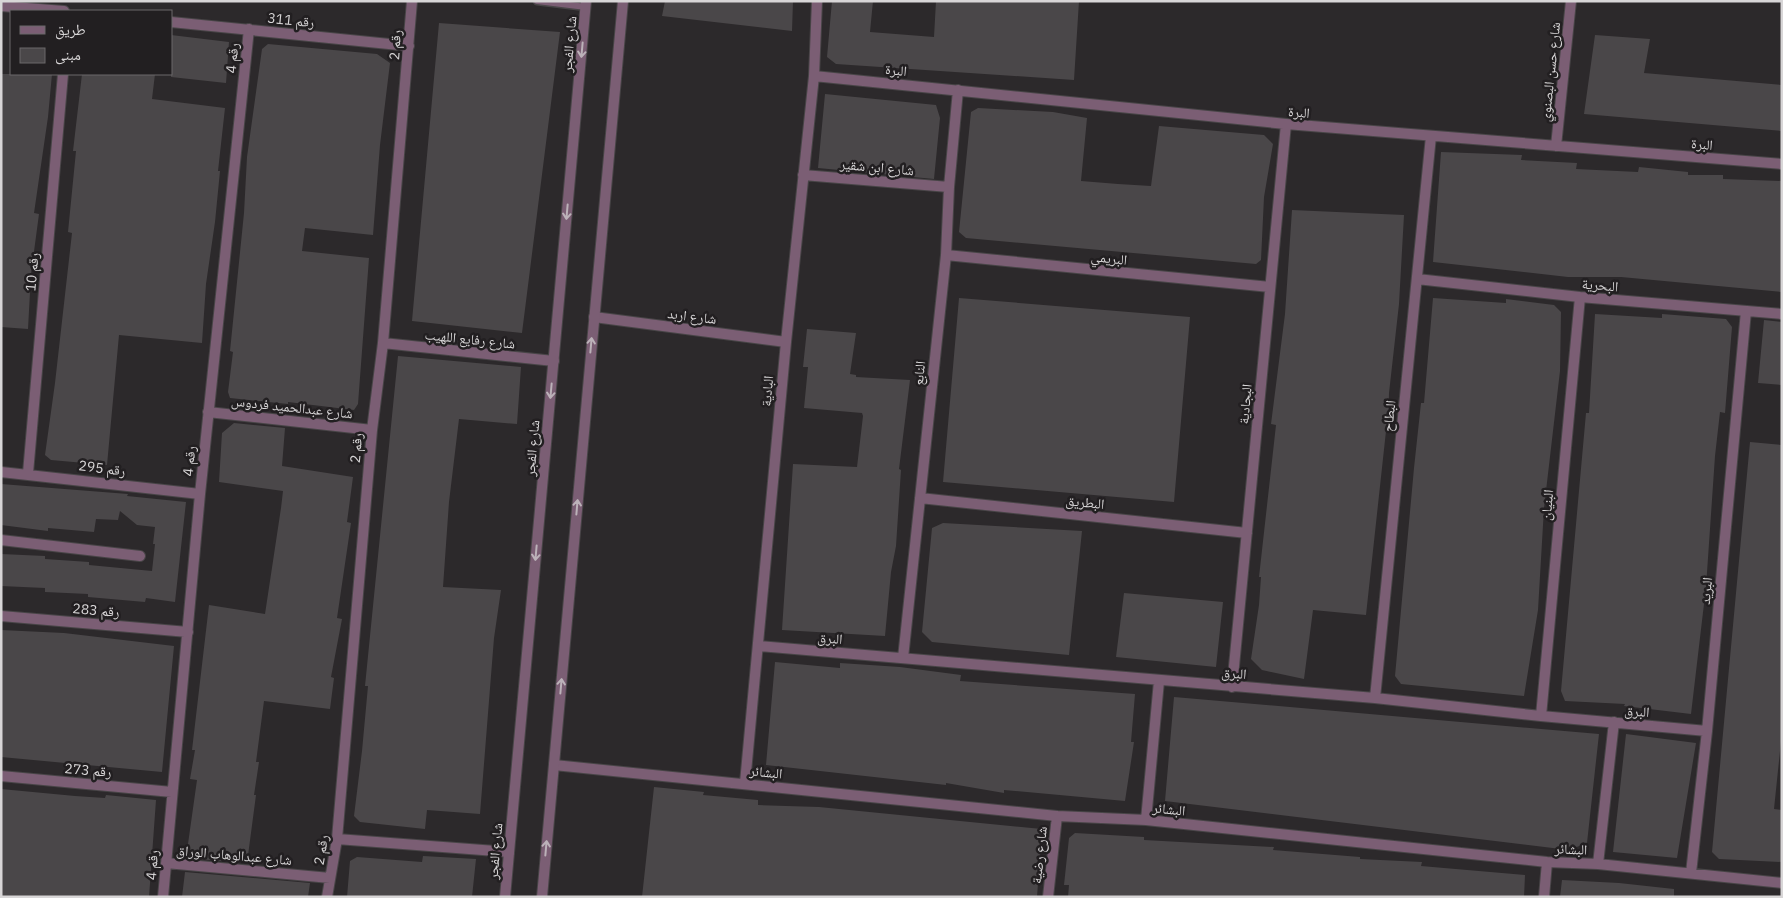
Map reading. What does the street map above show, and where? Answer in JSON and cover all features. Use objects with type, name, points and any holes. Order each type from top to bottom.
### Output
[{"type":"street","name":"رقم 2","points":[[327,897],[337,839],[372,430],[383,343],[412,1]]},
{"type":"street","points":[[542,897],[622,13],[621,1]]},
{"type":"street","name":"البادية","points":[[745,783],[786,342],[814,76],[817,1]]},
{"type":"street","name":"شارع حسن البصنوي","points":[[1556,146],[1571,1]]},
{"type":"street","name":"شارع الفجر","points":[[505,897],[586,4]]},
{"type":"street","points":[[1,6],[51,10]]},
{"type":"street","name":"رقم 311","points":[[172,22],[409,46]]},
{"type":"street","name":"رقم 4","points":[[163,897],[208,412],[249,29]]},
{"type":"street","name":"رقم 10","points":[[28,473],[63,75]]},
{"type":"street","name":"البرة","points":[[814,76],[1286,124],[1782,164]]},
{"type":"street","name":"النابع","points":[[902,658],[946,255],[949,187],[958,90]]},
{"type":"street","name":"البجادية","points":[[1232,687],[1286,124]]},
{"type":"street","name":"البطاح","points":[[1375,698],[1431,136]]},
{"type":"street","name":"شارع ابن شقير","points":[[803,175],[949,187]]},
{"type":"street","name":"البريمي","points":[[946,255],[1270,287]]},
{"type":"street","name":"البحرية","points":[[1417,279],[1580,297],[1782,314]]},
{"type":"street","name":"البنيان","points":[[1541,716],[1580,297]]},
{"type":"street","name":"البريد","points":[[1691,873],[1707,731],[1746,311]]},
{"type":"street","name":"شارع اربد","points":[[594,317],[786,342]]},
{"type":"street","name":"شارع رفايع اللهيب","points":[[383,343],[554,362]]},
{"type":"street","name":"شارع عبدالحميد فردوس","points":[[208,412],[372,430]]},
{"type":"street","name":"رقم 295","points":[[1,472],[28,473],[200,494]]},
{"type":"street","name":"البطريق","points":[[920,498],[1247,533]]},
{"type":"street","points":[[1,540],[140,556]]},
{"type":"street","name":"رقم 283","points":[[1,616],[188,632]]},
{"type":"street","name":"البرق","points":[[758,646],[1375,698],[1707,731]]},
{"type":"street","points":[[1146,820],[1160,681]]},
{"type":"street","points":[[1598,864],[1614,722]]},
{"type":"street","name":"البشائر","points":[[554,765],[1056,816],[1146,820],[1547,862],[1598,864],[1782,883]]},
{"type":"street","name":"رقم 273","points":[[1,776],[172,792]]},
{"type":"street","name":"شارع رضية","points":[[1048,897],[1056,816]]},
{"type":"street","points":[[337,839],[509,852]]},
{"type":"street","points":[[1544,897],[1547,862]]},
{"type":"street","name":"شارع عبدالوهاب الوراق","points":[[166,863],[330,878]]},
{"type":"lane","points":[[537,1],[586,4]]},
{"type":"building","points":[[665,1],[793,1],[792,31],[662,16]]},
{"type":"building","points":[[832,1],[873,1],[870,32],[934,37],[936,1],[1079,1],[1074,80],[836,64],[827,57]]},
{"type":"building","points":[[439,23],[560,32],[522,333],[412,321]]},
{"type":"building","points":[[172,35],[229,42],[226,83],[171,77]]},
{"type":"building","points":[[1595,35],[1650,39],[1644,73],[1782,85],[1782,131],[1584,114]]},
{"type":"building","points":[[268,44],[377,54],[390,63],[380,145],[373,235],[305,228],[302,251],[369,258],[358,404],[354,410],[288,402],[288,404],[230,398],[228,392],[233,352],[230,351],[244,213],[247,157],[262,49]]},
{"type":"building","points":[[1,74],[52,75],[48,117],[34,213],[39,214],[31,274],[28,329],[1,327]]},
{"type":"building","points":[[82,75],[155,75],[152,99],[225,108],[215,222],[206,284],[202,343],[119,335],[107,465],[51,460],[45,455],[72,233],[68,232],[76,151],[73,151]]},
{"type":"building","points":[[825,94],[936,105],[940,118],[934,179],[818,168]]},
{"type":"building","points":[[978,108],[1053,112],[1087,118],[1081,181],[1151,186],[1159,126],[1264,135],[1273,144],[1264,197],[1261,260],[1256,264],[966,238],[959,232],[971,112]]},
{"type":"building","points":[[1441,152],[1522,155],[1521,160],[1577,163],[1576,169],[1638,172],[1639,167],[1688,172],[1688,175],[1723,175],[1723,179],[1782,181],[1782,292],[1621,277],[1568,277],[1433,262]]},
{"type":"building","points":[[1292,210],[1404,215],[1399,304],[1389,393],[1388,431],[1386,431],[1366,615],[1313,610],[1304,679],[1262,670],[1251,659],[1259,605],[1261,577],[1259,577],[1276,425],[1271,424],[1285,314]]},
{"type":"building","points":[[959,298],[1190,317],[1174,502],[943,482]]},
{"type":"building","points":[[1433,298],[1506,303],[1506,299],[1554,305],[1561,312],[1560,371],[1544,508],[1538,610],[1524,696],[1401,684],[1395,676],[1414,468],[1421,403],[1424,403]]},
{"type":"building","points":[[1595,314],[1662,318],[1662,314],[1726,319],[1732,327],[1725,413],[1720,412],[1715,456],[1706,587],[1691,714],[1624,706],[1625,704],[1565,701],[1561,691],[1586,413],[1589,413]]},
{"type":"building","points":[[1764,320],[1782,322],[1782,385],[1758,383]]},
{"type":"building","points":[[807,329],[856,333],[850,374],[856,375],[856,377],[910,380],[899,469],[901,470],[896,546],[891,572],[885,636],[782,630],[793,464],[857,467],[863,416],[862,413],[804,408],[808,367],[803,367]]},
{"type":"building","points":[[398,356],[521,367],[517,424],[459,419],[449,502],[443,587],[501,590],[494,638],[480,814],[427,810],[425,829],[360,822],[354,816],[362,751],[368,686],[365,686]]},
{"type":"building","points":[[234,423],[285,428],[282,466],[353,477],[347,522],[351,523],[337,618],[342,619],[331,677],[334,678],[330,709],[264,701],[256,762],[259,762],[254,795],[256,795],[247,863],[186,858],[197,780],[190,779],[195,750],[192,750],[209,605],[265,614],[283,491],[219,482],[222,433]]},
{"type":"building","points":[[1750,442],[1782,445],[1782,732],[1774,809],[1782,810],[1782,862],[1719,859],[1712,852]]},
{"type":"building","points":[[1,484],[128,494],[127,496],[186,502],[175,602],[146,598],[145,602],[88,597],[88,594],[45,592],[45,588],[1,586],[1,554],[45,556],[45,559],[89,562],[89,565],[152,571],[155,527],[137,525],[120,511],[118,520],[96,519],[94,532],[48,528],[48,531],[1,525]]},
{"type":"building","points":[[943,523],[1082,531],[1069,655],[932,642],[922,632],[932,528]]},
{"type":"building","points":[[1124,593],[1223,602],[1216,667],[1116,657]]},
{"type":"building","points":[[1,630],[64,633],[174,646],[162,772],[1,757]]},
{"type":"building","points":[[775,662],[840,668],[840,663],[900,667],[961,675],[960,681],[1135,694],[1131,742],[1134,742],[1125,801],[1004,790],[1004,793],[946,783],[946,785],[766,765]]},
{"type":"building","points":[[1174,697],[1599,734],[1587,843],[1569,850],[1165,801]]},
{"type":"building","points":[[1626,734],[1696,743],[1677,858],[1613,852]]},
{"type":"building","points":[[654,787],[704,792],[703,795],[758,800],[758,805],[819,807],[1042,829],[1037,897],[642,897]]},
{"type":"building","points":[[1,789],[75,796],[105,798],[106,795],[156,800],[149,897],[1,897]]},
{"type":"building","points":[[1075,833],[1144,837],[1144,840],[1274,847],[1273,850],[1360,857],[1360,859],[1422,862],[1421,866],[1525,875],[1524,897],[1068,897],[1069,885],[1064,885],[1069,838]]},
{"type":"building","points":[[423,856],[476,859],[472,897],[347,897],[350,861],[357,857],[422,862]]},
{"type":"building","points":[[185,872],[310,883],[308,897],[182,897]]},
{"type":"building","points":[[1562,880],[1619,883],[1674,889],[1674,897],[1560,897]]}]
